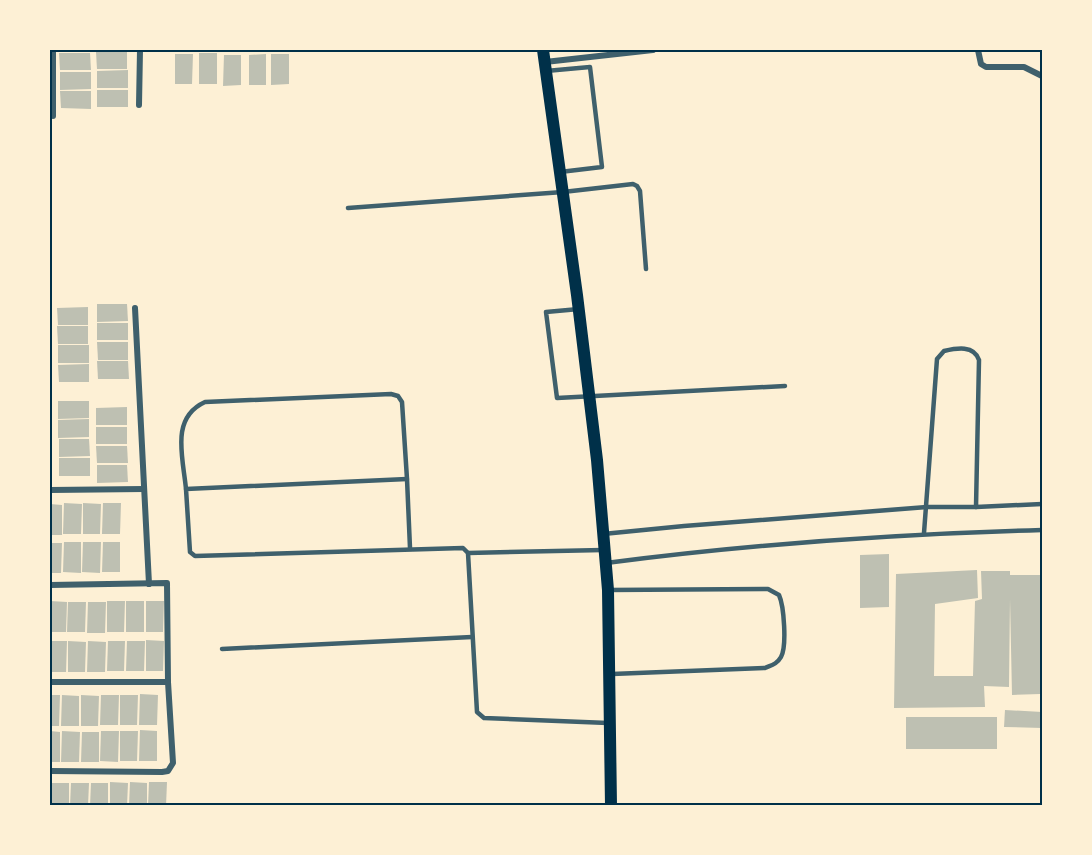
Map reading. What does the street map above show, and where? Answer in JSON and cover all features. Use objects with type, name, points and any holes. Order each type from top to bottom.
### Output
[{"type":"main road","points":[[545,61],[590,396],[606,557],[612,806]]},
{"type":"street","points":[[53,50],[53,116]]},
{"type":"street","points":[[139,105],[140,50]]},
{"type":"street","points":[[545,61],[653,50]]},
{"type":"street","points":[[978,50],[981,64],[986,67],[1024,67],[1042,76]]},
{"type":"street","points":[[135,308],[149,584]]},
{"type":"street","points":[[50,490],[144,489]]},
{"type":"street","points":[[50,585],[167,583],[172,763],[168,771],[50,771]]},
{"type":"street","points":[[50,682],[168,682]]},
{"type":"lane","points":[[545,61],[590,67],[602,167],[560,172]]},
{"type":"lane","points":[[348,208],[563,192],[633,184],[640,191],[646,269]]},
{"type":"lane","points":[[579,309],[546,312],[557,398],[785,386]]},
{"type":"lane","points":[[924,533],[937,359],[944,351],[971,349],[977,353],[979,360],[976,507]]},
{"type":"lane","points":[[410,548],[402,402],[398,396],[380,394],[205,402],[194,407],[185,418],[180,433],[190,552],[195,556],[463,548],[468,553],[479,716],[610,723]]},
{"type":"lane","points":[[186,489],[407,479]]},
{"type":"lane","points":[[603,534],[927,507],[1042,504]]},
{"type":"lane","points":[[468,553],[606,557],[924,533],[1042,530]]},
{"type":"lane","points":[[608,590],[768,590],[779,595],[783,606],[782,654],[776,664],[765,668],[610,674]]},
{"type":"lane","points":[[222,649],[472,637]]},
{"type":"building","points":[[127,51],[127,69],[97,69],[96,52]]},
{"type":"building","points":[[59,53],[90,53],[91,70],[60,70]]},
{"type":"building","points":[[199,53],[217,53],[217,84],[199,84]]},
{"type":"building","points":[[175,54],[193,54],[192,84],[175,84]]},
{"type":"building","points":[[266,54],[266,85],[249,85],[249,55]]},
{"type":"building","points":[[271,54],[289,54],[289,84],[271,85]]},
{"type":"building","points":[[224,55],[241,55],[241,85],[223,86]]},
{"type":"building","points":[[128,70],[128,88],[97,88],[97,71]]},
{"type":"building","points":[[60,72],[91,72],[91,89],[60,90]]},
{"type":"building","points":[[97,90],[128,90],[128,107],[97,107]]},
{"type":"building","points":[[60,91],[91,91],[91,109],[61,108]]},
{"type":"building","points":[[97,304],[127,304],[128,321],[97,322]]},
{"type":"building","points":[[88,307],[88,325],[58,325],[57,308]]},
{"type":"building","points":[[97,323],[128,323],[128,340],[97,340]]},
{"type":"building","points":[[57,326],[88,326],[88,344],[58,344]]},
{"type":"building","points":[[97,342],[128,342],[128,360],[98,360]]},
{"type":"building","points":[[58,345],[89,345],[89,363],[58,363]]},
{"type":"building","points":[[97,361],[128,361],[129,379],[98,379]]},
{"type":"building","points":[[89,364],[89,382],[59,382],[58,365]]},
{"type":"building","points":[[58,401],[89,401],[89,418],[58,419]]},
{"type":"building","points":[[127,407],[127,425],[96,425],[96,408]]},
{"type":"building","points":[[89,419],[89,437],[58,438],[58,420]]},
{"type":"building","points":[[96,427],[127,427],[127,444],[96,444]]},
{"type":"building","points":[[59,439],[89,439],[90,456],[59,457]]},
{"type":"building","points":[[96,446],[127,446],[128,463],[97,463]]},
{"type":"building","points":[[59,458],[90,458],[90,476],[59,476]]},
{"type":"building","points":[[97,465],[127,465],[128,482],[97,483]]},
{"type":"building","points":[[64,503],[82,504],[81,534],[63,534]]},
{"type":"building","points":[[83,503],[101,504],[100,534],[83,534]]},
{"type":"building","points":[[103,503],[121,503],[120,534],[102,534]]},
{"type":"building","points":[[50,504],[62,505],[62,535],[50,535]]},
{"type":"building","points":[[64,542],[81,542],[81,573],[63,572]]},
{"type":"building","points":[[83,542],[101,542],[100,573],[82,572]]},
{"type":"building","points":[[103,542],[120,542],[120,572],[102,572]]},
{"type":"building","points":[[50,543],[62,543],[61,573],[50,573]]},
{"type":"building","points":[[889,554],[889,607],[860,608],[860,555]]},
{"type":"building","points":[[977,570],[978,598],[935,604],[934,676],[973,676],[975,601],[982,599],[981,571],[1010,571],[1010,575],[1040,575],[1042,699],[1040,699],[1040,694],[1012,695],[1010,599],[1009,687],[984,686],[985,707],[894,708],[896,574]]},
{"type":"building","points":[[50,601],[67,602],[66,632],[50,632]]},
{"type":"building","points":[[107,601],[125,601],[124,632],[107,632]]},
{"type":"building","points":[[126,601],[144,601],[144,632],[126,632]]},
{"type":"building","points":[[146,601],[164,601],[163,632],[146,632]]},
{"type":"building","points":[[68,602],[86,602],[85,632],[67,632]]},
{"type":"building","points":[[88,602],[106,602],[105,633],[87,633]]},
{"type":"building","points":[[146,640],[164,641],[163,671],[146,671]]},
{"type":"building","points":[[50,641],[67,641],[66,672],[50,672]]},
{"type":"building","points":[[68,641],[86,642],[85,672],[68,672]]},
{"type":"building","points":[[88,641],[106,642],[105,672],[87,672]]},
{"type":"building","points":[[108,641],[125,641],[124,671],[107,671]]},
{"type":"building","points":[[127,641],[145,641],[144,671],[126,671]]},
{"type":"building","points":[[140,694],[158,695],[157,725],[139,725]]},
{"type":"building","points":[[50,695],[60,695],[59,726],[50,726]]},
{"type":"building","points":[[62,695],[79,696],[79,726],[61,726]]},
{"type":"building","points":[[81,695],[99,696],[98,726],[81,726]]},
{"type":"building","points":[[101,695],[119,695],[118,725],[100,725]]},
{"type":"building","points":[[120,695],[138,695],[137,725],[120,725]]},
{"type":"building","points":[[1005,710],[1042,712],[1042,728],[1004,727]]},
{"type":"building","points":[[906,717],[997,717],[997,749],[906,749]]},
{"type":"building","points":[[140,730],[157,731],[157,761],[139,761]]},
{"type":"building","points":[[50,731],[60,732],[60,762],[50,762]]},
{"type":"building","points":[[62,731],[80,732],[79,762],[61,762]]},
{"type":"building","points":[[101,731],[119,731],[118,762],[100,761]]},
{"type":"building","points":[[120,731],[138,731],[137,761],[120,761]]},
{"type":"building","points":[[82,732],[99,732],[99,762],[81,762]]},
{"type":"building","points":[[110,782],[128,783],[127,806],[110,806]]},
{"type":"building","points":[[130,782],[147,783],[147,806],[129,806]]},
{"type":"building","points":[[149,782],[167,782],[166,806],[148,806]]},
{"type":"building","points":[[52,783],[69,783],[69,806],[51,806]]},
{"type":"building","points":[[71,783],[89,783],[88,806],[70,806]]},
{"type":"building","points":[[91,783],[108,783],[108,806],[90,806]]}]
